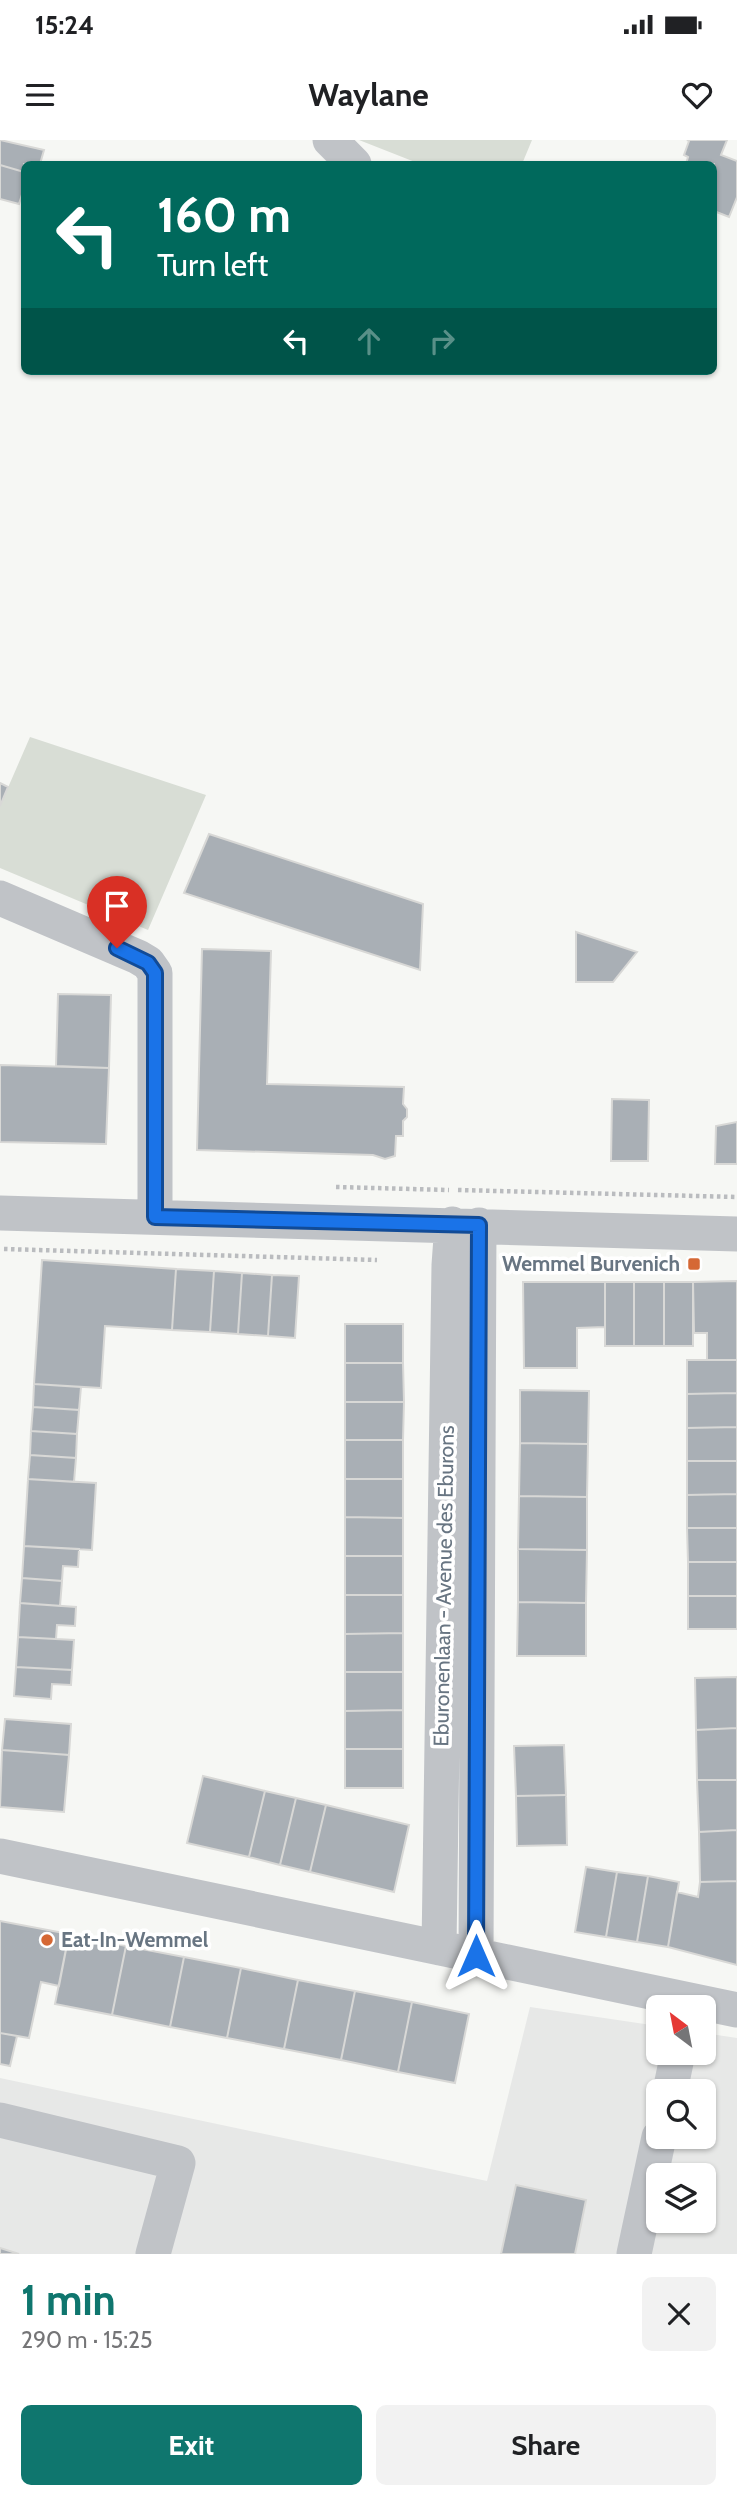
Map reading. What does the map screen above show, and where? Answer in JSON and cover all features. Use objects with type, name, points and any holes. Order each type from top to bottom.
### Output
[{"type":"street","points":[[330,140],[351,161]]},
{"type":"street","points":[[0,898],[138,957],[148,963],[155,973],[155,1217]]},
{"type":"street","points":[[0,1213],[737,1234]]},
{"type":"street","name":"Eburonenlaan - Avenue des Eburons","points":[[439,1948],[449,1293],[466,1225]]},
{"type":"street","name":"Eburonenlaan - Avenue des Eburons","points":[[466,1225],[476,1956]]},
{"type":"street","points":[[0,1856],[649,1995]]},
{"type":"street","points":[[716,2007],[737,2010]]},
{"type":"street","points":[[0,2120],[177,2163],[153,2254]]},
{"type":"street","points":[[634,2254],[657,2149]]},
{"type":"path","points":[[332,1187],[737,1197]]},
{"type":"shaded area","points":[[359,140],[532,140],[523,161],[412,161]]},
{"type":"shaded area","points":[[30,737],[206,795],[148,930],[0,868],[0,806]]},
{"type":"shaded area","points":[[530,2007],[646,2024],[646,2065],[716,2065],[716,2035],[737,2038],[737,2254],[0,2254],[0,2078],[487,2181]]},
{"type":"building","points":[[0,140],[44,150],[41,161],[21,161],[21,171],[0,165]]},
{"type":"building","points":[[687,140],[727,140],[721,155],[737,161],[737,197],[729,217],[717,212],[717,161],[687,161],[688,157],[684,155],[689,141]]},
{"type":"building","points":[[0,165],[21,171],[19,204],[0,199]]},
{"type":"building","points":[[0,783],[8,787],[0,806]]},
{"type":"building","points":[[209,834],[423,904],[420,970],[184,893]]},
{"type":"building","points":[[576,932],[637,952],[613,982],[576,982]]},
{"type":"building","points":[[202,949],[271,951],[267,1084],[404,1087],[403,1104],[407,1109],[407,1117],[403,1121],[403,1136],[396,1136],[395,1156],[385,1159],[373,1155],[197,1150]]},
{"type":"building","points":[[58,994],[111,995],[109,1068],[56,1066]]},
{"type":"building","points":[[0,1065],[109,1068],[106,1144],[0,1142]]},
{"type":"building","points":[[612,1099],[649,1100],[648,1161],[611,1161]]},
{"type":"building","points":[[737,1122],[737,1164],[715,1164],[716,1126]]},
{"type":"building","points":[[42,1260],[176,1269],[172,1330],[105,1326],[101,1388],[34,1384]]},
{"type":"building","points":[[176,1269],[214,1271],[210,1332],[172,1330]]},
{"type":"building","points":[[214,1271],[242,1273],[238,1334],[210,1332]]},
{"type":"building","points":[[242,1273],[272,1275],[268,1336],[238,1334]]},
{"type":"building","points":[[272,1275],[299,1276],[295,1338],[268,1336]]},
{"type":"building","points":[[737,1281],[737,1360],[707,1360],[707,1333],[694,1333],[693,1282]]},
{"type":"building","points":[[523,1282],[605,1282],[605,1327],[577,1328],[577,1368],[524,1368]]},
{"type":"building","points":[[605,1282],[634,1282],[634,1346],[605,1346]]},
{"type":"building","points":[[634,1282],[664,1282],[664,1346],[634,1346]]},
{"type":"building","points":[[664,1282],[693,1282],[693,1346],[664,1346]]},
{"type":"building","points":[[345,1324],[403,1324],[403,1363],[345,1363]]},
{"type":"building","points":[[687,1360],[737,1360],[737,1393],[687,1394]]},
{"type":"building","points":[[345,1363],[403,1363],[404,1402],[345,1402]]},
{"type":"building","points":[[34,1384],[81,1387],[79,1410],[33,1407]]},
{"type":"building","points":[[520,1390],[589,1391],[588,1444],[520,1443]]},
{"type":"building","points":[[737,1393],[737,1427],[687,1428],[687,1394]]},
{"type":"building","points":[[345,1402],[404,1402],[403,1440],[345,1440]]},
{"type":"building","points":[[33,1407],[79,1410],[77,1434],[31,1431]]},
{"type":"building","points":[[737,1427],[737,1461],[687,1461],[687,1428]]},
{"type":"building","points":[[31,1431],[77,1434],[76,1458],[30,1455]]},
{"type":"building","points":[[345,1440],[403,1440],[403,1479],[345,1479]]},
{"type":"building","points":[[520,1443],[588,1444],[587,1497],[519,1496]]},
{"type":"building","points":[[30,1455],[76,1458],[74,1482],[28,1479]]},
{"type":"building","points":[[687,1461],[737,1461],[737,1494],[687,1495]]},
{"type":"building","points":[[28,1479],[96,1483],[92,1550],[24,1546]]},
{"type":"building","points":[[345,1479],[403,1479],[403,1518],[345,1517]]},
{"type":"building","points":[[737,1494],[737,1528],[687,1528],[687,1495]]},
{"type":"building","points":[[519,1496],[587,1497],[587,1550],[518,1549]]},
{"type":"building","points":[[345,1517],[403,1518],[403,1556],[345,1556]]},
{"type":"building","points":[[687,1528],[737,1528],[737,1562],[688,1562]]},
{"type":"building","points":[[24,1546],[79,1549],[78,1567],[63,1566],[62,1581],[22,1578]]},
{"type":"building","points":[[518,1549],[587,1550],[586,1603],[518,1602]]},
{"type":"building","points":[[345,1556],[403,1556],[403,1595],[345,1595]]},
{"type":"building","points":[[688,1562],[737,1562],[737,1596],[688,1596]]},
{"type":"building","points":[[22,1578],[62,1581],[60,1606],[20,1603]]},
{"type":"building","points":[[345,1595],[403,1595],[403,1633],[345,1634]]},
{"type":"building","points":[[688,1596],[737,1596],[737,1629],[688,1629]]},
{"type":"building","points":[[518,1602],[586,1603],[586,1656],[517,1656]]},
{"type":"building","points":[[20,1603],[76,1607],[75,1626],[57,1625],[56,1639],[18,1637]]},
{"type":"building","points":[[403,1633],[403,1672],[345,1672],[345,1634]]},
{"type":"building","points":[[18,1637],[74,1640],[72,1670],[16,1667]]},
{"type":"building","points":[[16,1667],[72,1670],[71,1685],[52,1684],[51,1699],[14,1696]]},
{"type":"building","points":[[345,1672],[403,1672],[403,1710],[345,1711]]},
{"type":"building","points":[[737,1677],[737,1728],[696,1730],[695,1678]]},
{"type":"building","points":[[403,1710],[403,1749],[345,1749],[345,1711]]},
{"type":"building","points":[[5,1719],[71,1724],[69,1755],[2,1750]]},
{"type":"building","points":[[737,1728],[737,1780],[697,1780],[696,1730]]},
{"type":"building","points":[[564,1745],[566,1795],[516,1796],[514,1746]]},
{"type":"building","points":[[345,1749],[403,1749],[403,1788],[345,1788]]},
{"type":"building","points":[[2,1750],[69,1755],[64,1812],[0,1807]]},
{"type":"building","points":[[203,1776],[265,1791],[249,1857],[187,1843]]},
{"type":"building","points":[[697,1780],[737,1780],[737,1830],[699,1832]]},
{"type":"building","points":[[265,1791],[296,1798],[280,1865],[249,1857]]},
{"type":"building","points":[[566,1795],[567,1845],[517,1846],[516,1796]]},
{"type":"building","points":[[296,1798],[326,1805],[310,1872],[280,1865]]},
{"type":"building","points":[[326,1805],[409,1825],[394,1892],[310,1872]]},
{"type":"building","points":[[737,1830],[737,1881],[700,1882],[699,1832]]},
{"type":"building","points":[[586,1867],[617,1872],[606,1937],[575,1932]]},
{"type":"building","points":[[617,1872],[648,1876],[637,1942],[606,1937]]},
{"type":"building","points":[[648,1876],[679,1882],[668,1947],[637,1942]]},
{"type":"building","points":[[737,1881],[737,1965],[668,1947],[677,1892],[698,1897],[700,1882]]},
{"type":"building","points":[[0,1921],[69,1934],[59,1986],[41,1982],[29,2038],[0,2033]]},
{"type":"building","points":[[69,1934],[126,1946],[112,2015],[55,2004]]},
{"type":"building","points":[[126,1946],[184,1957],[170,2027],[112,2015]]},
{"type":"building","points":[[184,1957],[241,1968],[227,2038],[170,2027]]},
{"type":"building","points":[[241,1968],[298,1980],[284,2049],[227,2038]]},
{"type":"building","points":[[298,1980],[355,1991],[341,2060],[284,2049]]},
{"type":"building","points":[[355,1991],[412,2002],[398,2072],[341,2060]]},
{"type":"building","points":[[412,2002],[469,2014],[455,2083],[398,2072]]},
{"type":"building","points":[[0,2033],[17,2036],[10,2066],[0,2064]]},
{"type":"building","points":[[516,2185],[586,2200],[575,2254],[501,2254]]},
{"type":"building","points":[[0,2248],[19,2254],[0,2254]]},
{"type":"place","name":"Wemmel Burvenich","points":[[694,1264]]},
{"type":"place","name":"Eat-In-Wemmel","points":[[47,1940]]},
{"type":"route","points":[[117,948],[148,963],[155,973],[155,1217],[479,1225],[476,1956]]}]
